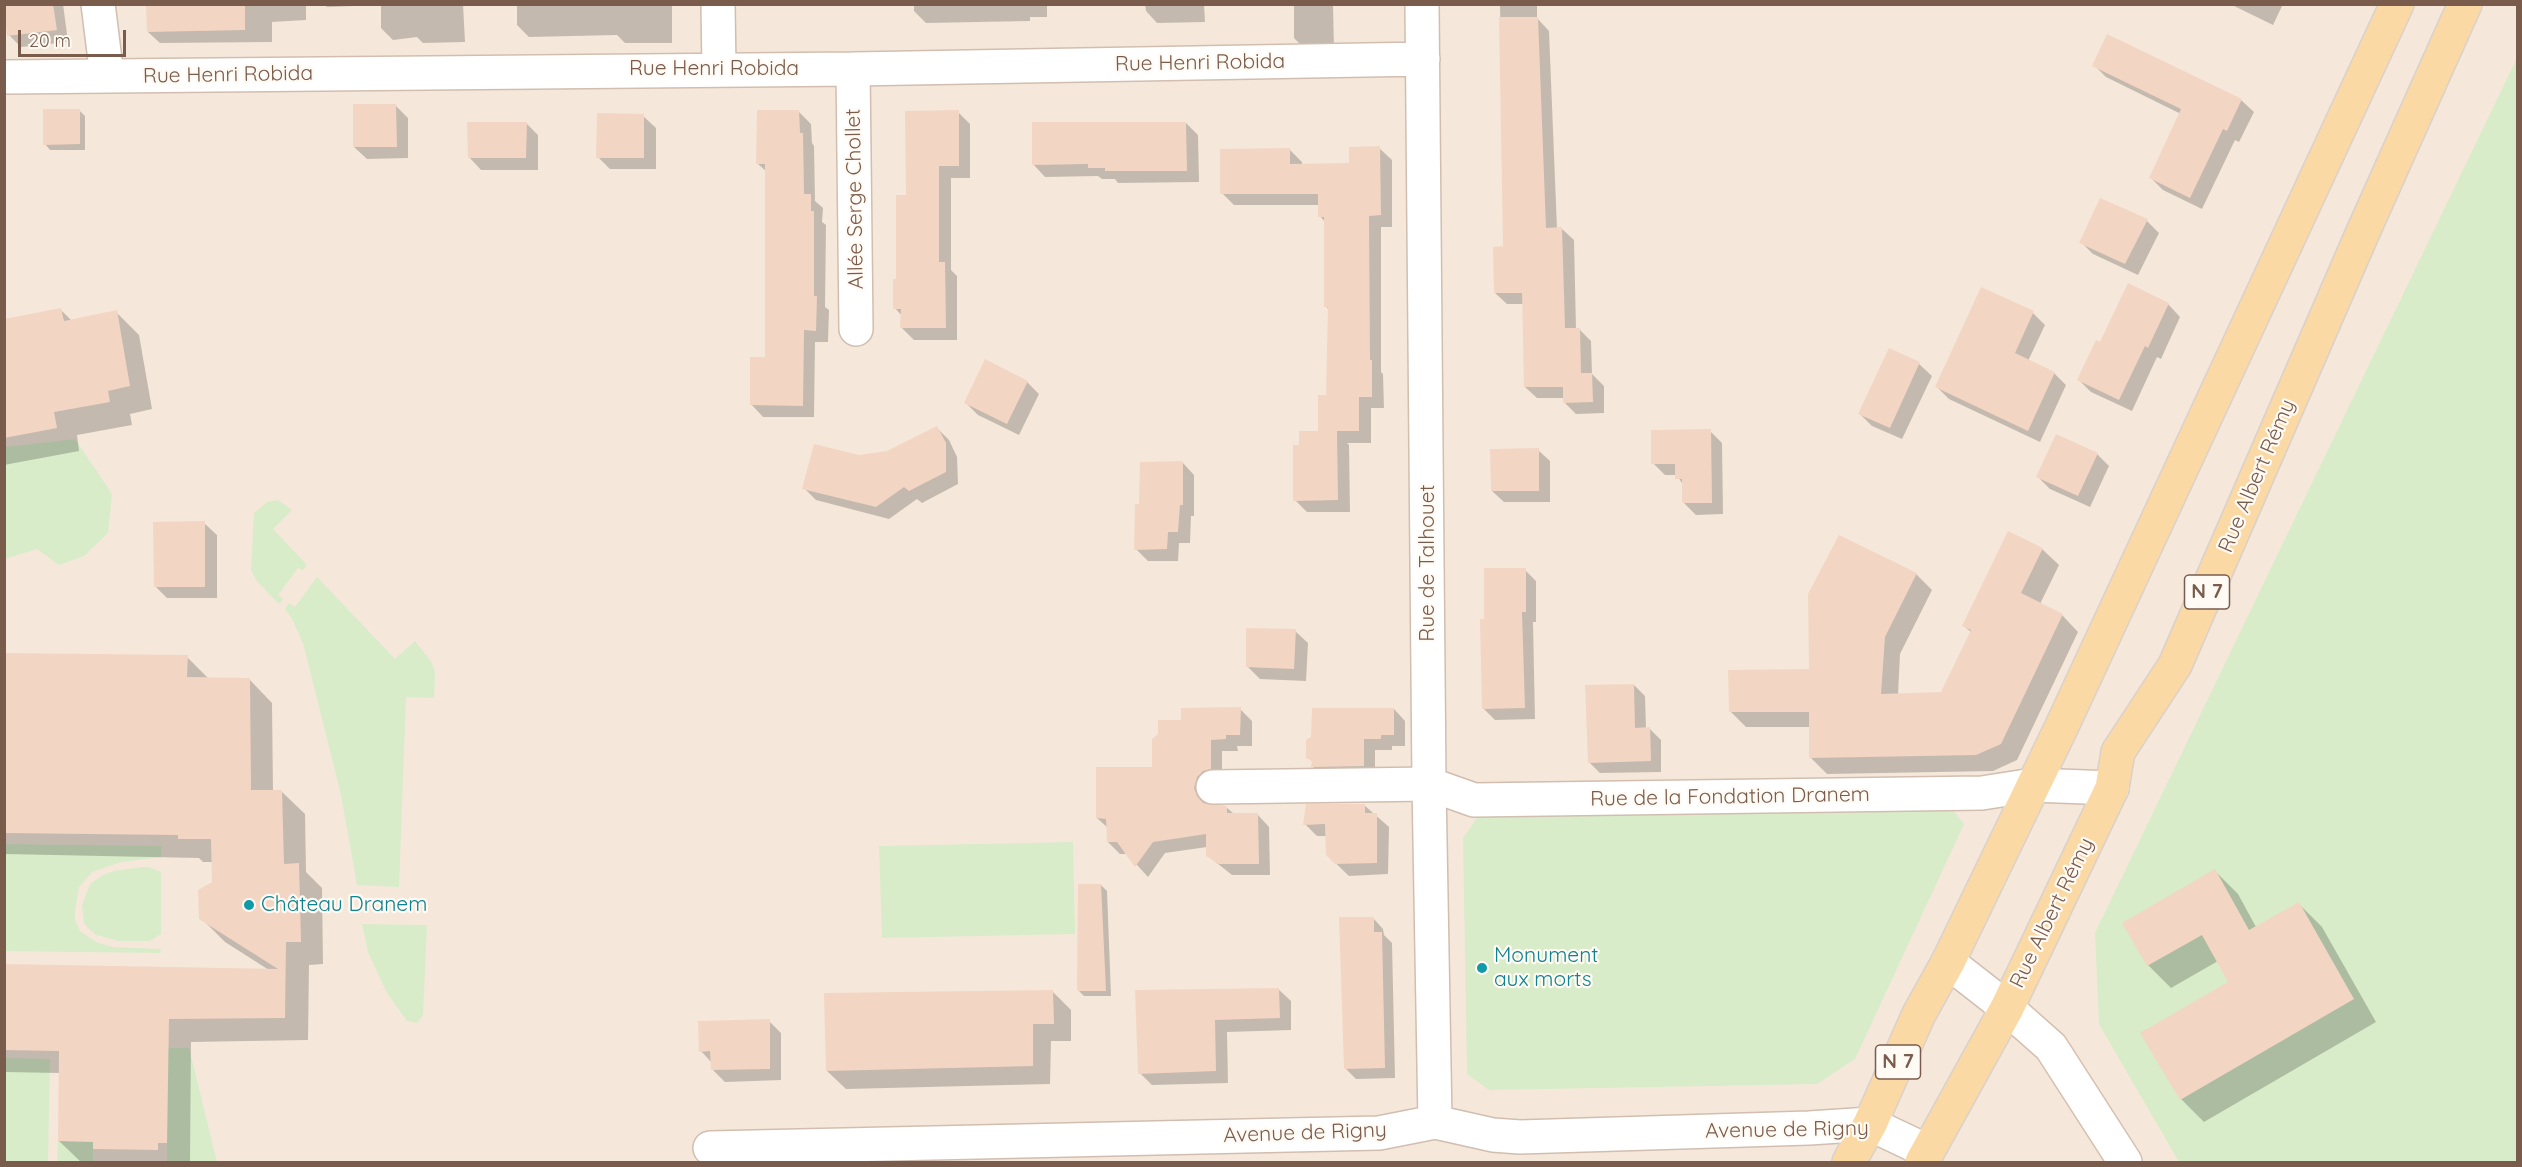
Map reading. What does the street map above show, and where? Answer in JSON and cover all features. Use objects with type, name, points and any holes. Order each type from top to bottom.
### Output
[{"type":"main road","name":"N 7","points":[[1849,1162],[1870,1124],[1919,1014],[1948,962],[2033,785],[2397,4]]},
{"type":"main road","name":"Rue Albert Rémy","points":[[1924,1157],[2007,1008],[2112,788],[2118,752],[2175,665],[2363,232],[2465,4]]},
{"type":"street","points":[[98,4],[107,76]]},
{"type":"street","points":[[718,4],[719,69]]},
{"type":"street","name":"Rue de Talhouet","points":[[1422,4],[1429,784],[1435,1122]]},
{"type":"street","name":"Rue Henri Robida","points":[[4,77],[853,69],[1423,59]]},
{"type":"street","name":"Allée Serge Chollet","points":[[853,69],[856,329]]},
{"type":"street","points":[[1213,787],[1429,784]]},
{"type":"street","name":"Rue de la Fondation Dranem","points":[[1429,784],[1474,800],[1982,794],[2033,785],[2112,788]]},
{"type":"street","points":[[1948,962],[2007,1008],[2051,1047],[2125,1162]]},
{"type":"street","name":"Avenue de Rigny","points":[[710,1148],[1379,1133],[1435,1122],[1493,1135],[1520,1137],[1798,1129],[1870,1124],[1924,1157]]},
{"type":"shaded area","points":[[5,5],[2517,5],[2517,1162],[5,1162]]},
{"type":"green space","points":[[2517,58],[2517,1162],[2179,1162],[2099,1024],[2095,933]]},
{"type":"green space","points":[[75,439],[112,494],[108,533],[84,556],[59,565],[37,549],[5,559],[5,446]]},
{"type":"green space","points":[[278,500],[292,510],[273,529],[307,565],[303,570],[298,568],[278,595],[283,599],[279,604],[256,580],[251,570],[254,513],[267,502]]},
{"type":"green space","points":[[317,577],[395,659],[415,641],[432,663],[435,672],[434,698],[406,697],[399,887],[357,885],[341,795],[303,643],[285,609],[289,603],[295,607]]},
{"type":"green space","points":[[1951,808],[1964,824],[1855,1059],[1817,1084],[1489,1090],[1467,1074],[1463,838],[1477,818]]},
{"type":"green space","points":[[1073,842],[1075,934],[882,938],[879,846]]},
{"type":"green space","points":[[5,844],[161,846],[161,857],[121,862],[92,872],[79,887],[75,920],[80,931],[96,942],[113,947],[160,949],[161,953],[5,951]]},
{"type":"green space","points":[[142,867],[161,872],[161,934],[150,941],[119,941],[96,935],[84,923],[82,905],[90,884],[114,871]]},
{"type":"green space","points":[[362,924],[427,925],[423,1015],[417,1023],[407,1021],[387,993],[368,952]]},
{"type":"green space","points":[[168,1048],[189,1048],[217,1162],[167,1162]]},
{"type":"green space","points":[[5,1058],[50,1059],[48,1162],[5,1162]]},
{"type":"green space","points":[[58,1141],[93,1142],[93,1162],[57,1162]]},
{"type":"building","points":[[4,4],[53,4],[57,30],[7,36]]},
{"type":"building","points":[[146,4],[245,4],[245,30],[147,32]]},
{"type":"building","points":[[1499,17],[1538,17],[1546,228],[1562,227],[1565,328],[1580,328],[1581,373],[1592,373],[1593,402],[1563,403],[1563,387],[1524,387],[1522,293],[1494,293],[1493,247],[1503,246]]},
{"type":"building","points":[[2107,34],[2242,99],[2227,131],[2223,129],[2190,198],[2149,178],[2181,109],[2092,66]]},
{"type":"building","points":[[353,104],[396,104],[397,147],[353,147]]},
{"type":"building","points":[[43,109],[80,109],[80,144],[43,145]]},
{"type":"building","points":[[757,110],[799,110],[800,133],[803,133],[804,194],[811,194],[811,211],[814,211],[814,296],[817,296],[816,331],[804,330],[803,406],[750,405],[750,357],[765,357],[765,164],[756,164]]},
{"type":"building","points":[[959,110],[959,166],[939,166],[939,262],[945,262],[946,328],[900,328],[901,309],[893,309],[893,279],[896,279],[896,195],[906,195],[905,111]]},
{"type":"building","points":[[597,113],[644,114],[644,158],[596,158]]},
{"type":"building","points":[[467,122],[527,122],[526,158],[468,158]]},
{"type":"building","points":[[1032,122],[1186,122],[1187,171],[1105,171],[1105,168],[1088,168],[1088,164],[1032,165]]},
{"type":"building","points":[[1380,146],[1381,215],[1369,216],[1372,397],[1359,397],[1359,431],[1318,431],[1318,395],[1326,395],[1328,307],[1324,307],[1324,217],[1318,217],[1318,194],[1220,194],[1220,149],[1290,148],[1290,164],[1349,163],[1349,147]]},
{"type":"building","points":[[2100,198],[2148,219],[2125,264],[2079,243]]},
{"type":"building","points":[[2128,283],[2169,303],[2148,348],[2145,346],[2119,400],[2077,380],[2096,340],[2100,342]]},
{"type":"building","points":[[1981,287],[2034,311],[2015,353],[2055,372],[2028,431],[1935,387]]},
{"type":"building","points":[[61,308],[64,321],[117,310],[130,386],[108,391],[110,402],[54,412],[57,428],[4,438],[4,319]]},
{"type":"building","points":[[1889,348],[1920,362],[1890,428],[1858,414]]},
{"type":"building","points":[[985,359],[1028,381],[1007,424],[964,403]]},
{"type":"building","points":[[937,426],[946,443],[946,472],[909,491],[904,487],[876,507],[802,489],[814,444],[859,455],[887,451]]},
{"type":"building","points":[[1711,429],[1712,503],[1682,503],[1682,479],[1675,479],[1675,464],[1651,464],[1651,430]]},
{"type":"building","points":[[1299,431],[1337,431],[1338,500],[1293,501],[1293,445],[1299,445]]},
{"type":"building","points":[[2056,434],[2098,453],[2078,496],[2036,477]]},
{"type":"building","points":[[1539,448],[1539,491],[1491,491],[1490,449]]},
{"type":"building","points":[[1183,461],[1183,505],[1180,505],[1178,532],[1168,532],[1167,549],[1134,550],[1135,504],[1139,504],[1140,462]]},
{"type":"building","points":[[205,521],[205,587],[154,587],[153,522]]},
{"type":"building","points":[[2008,531],[2043,548],[2021,593],[2063,614],[2001,744],[1976,755],[1809,758],[1809,712],[1729,712],[1728,670],[1809,669],[1808,594],[1839,535],[1917,573],[1885,637],[1881,694],[1941,692],[1971,630],[1962,626]]},
{"type":"building","points":[[1484,568],[1526,568],[1526,612],[1522,612],[1525,708],[1482,709],[1480,619],[1484,619]]},
{"type":"building","points":[[1246,628],[1296,629],[1294,669],[1246,667]]},
{"type":"building","points":[[4,653],[188,655],[187,677],[250,678],[251,790],[282,790],[284,864],[299,863],[301,942],[286,942],[285,1018],[169,1019],[167,1143],[158,1143],[158,1150],[93,1149],[93,1142],[58,1141],[59,1051],[4,1050],[4,964],[278,969],[199,919],[198,890],[212,882],[211,839],[178,839],[178,835],[4,833]]},
{"type":"building","points":[[1634,684],[1635,728],[1650,727],[1651,761],[1588,763],[1585,685]]},
{"type":"building","points":[[1241,707],[1240,735],[1226,735],[1226,739],[1211,740],[1211,769],[1203,771],[1197,777],[1194,788],[1203,803],[1227,806],[1227,813],[1258,813],[1259,864],[1219,864],[1206,856],[1206,834],[1153,842],[1135,867],[1117,842],[1107,842],[1106,819],[1096,818],[1096,767],[1152,767],[1152,739],[1158,734],[1158,720],[1181,720],[1181,708]]},
{"type":"building","points":[[1312,708],[1394,708],[1394,735],[1381,735],[1381,739],[1364,739],[1364,766],[1311,767],[1312,761],[1306,758],[1306,740],[1311,737]]},
{"type":"building","points":[[1306,804],[1365,804],[1365,813],[1377,813],[1377,863],[1335,864],[1326,855],[1325,824],[1303,825]]},
{"type":"building","points":[[2215,869],[2249,930],[2299,902],[2354,999],[2180,1100],[2140,1033],[2228,982],[2202,935],[2147,966],[2122,923]]},
{"type":"building","points":[[1078,884],[1101,884],[1106,991],[1077,991]]},
{"type":"building","points":[[1339,917],[1374,917],[1374,932],[1382,932],[1385,1068],[1344,1069]]},
{"type":"building","points":[[1279,988],[1280,1018],[1215,1020],[1216,1071],[1138,1074],[1135,990]]},
{"type":"building","points":[[1053,990],[1054,1024],[1033,1024],[1033,1066],[826,1071],[824,993]]},
{"type":"building","points":[[770,1019],[770,1069],[711,1070],[710,1051],[699,1052],[698,1021]]},
{"type":"place","name":"Château Dranem","points":[[249,905]]},
{"type":"place","name":"Monument aux morts","points":[[1482,968]]}]
